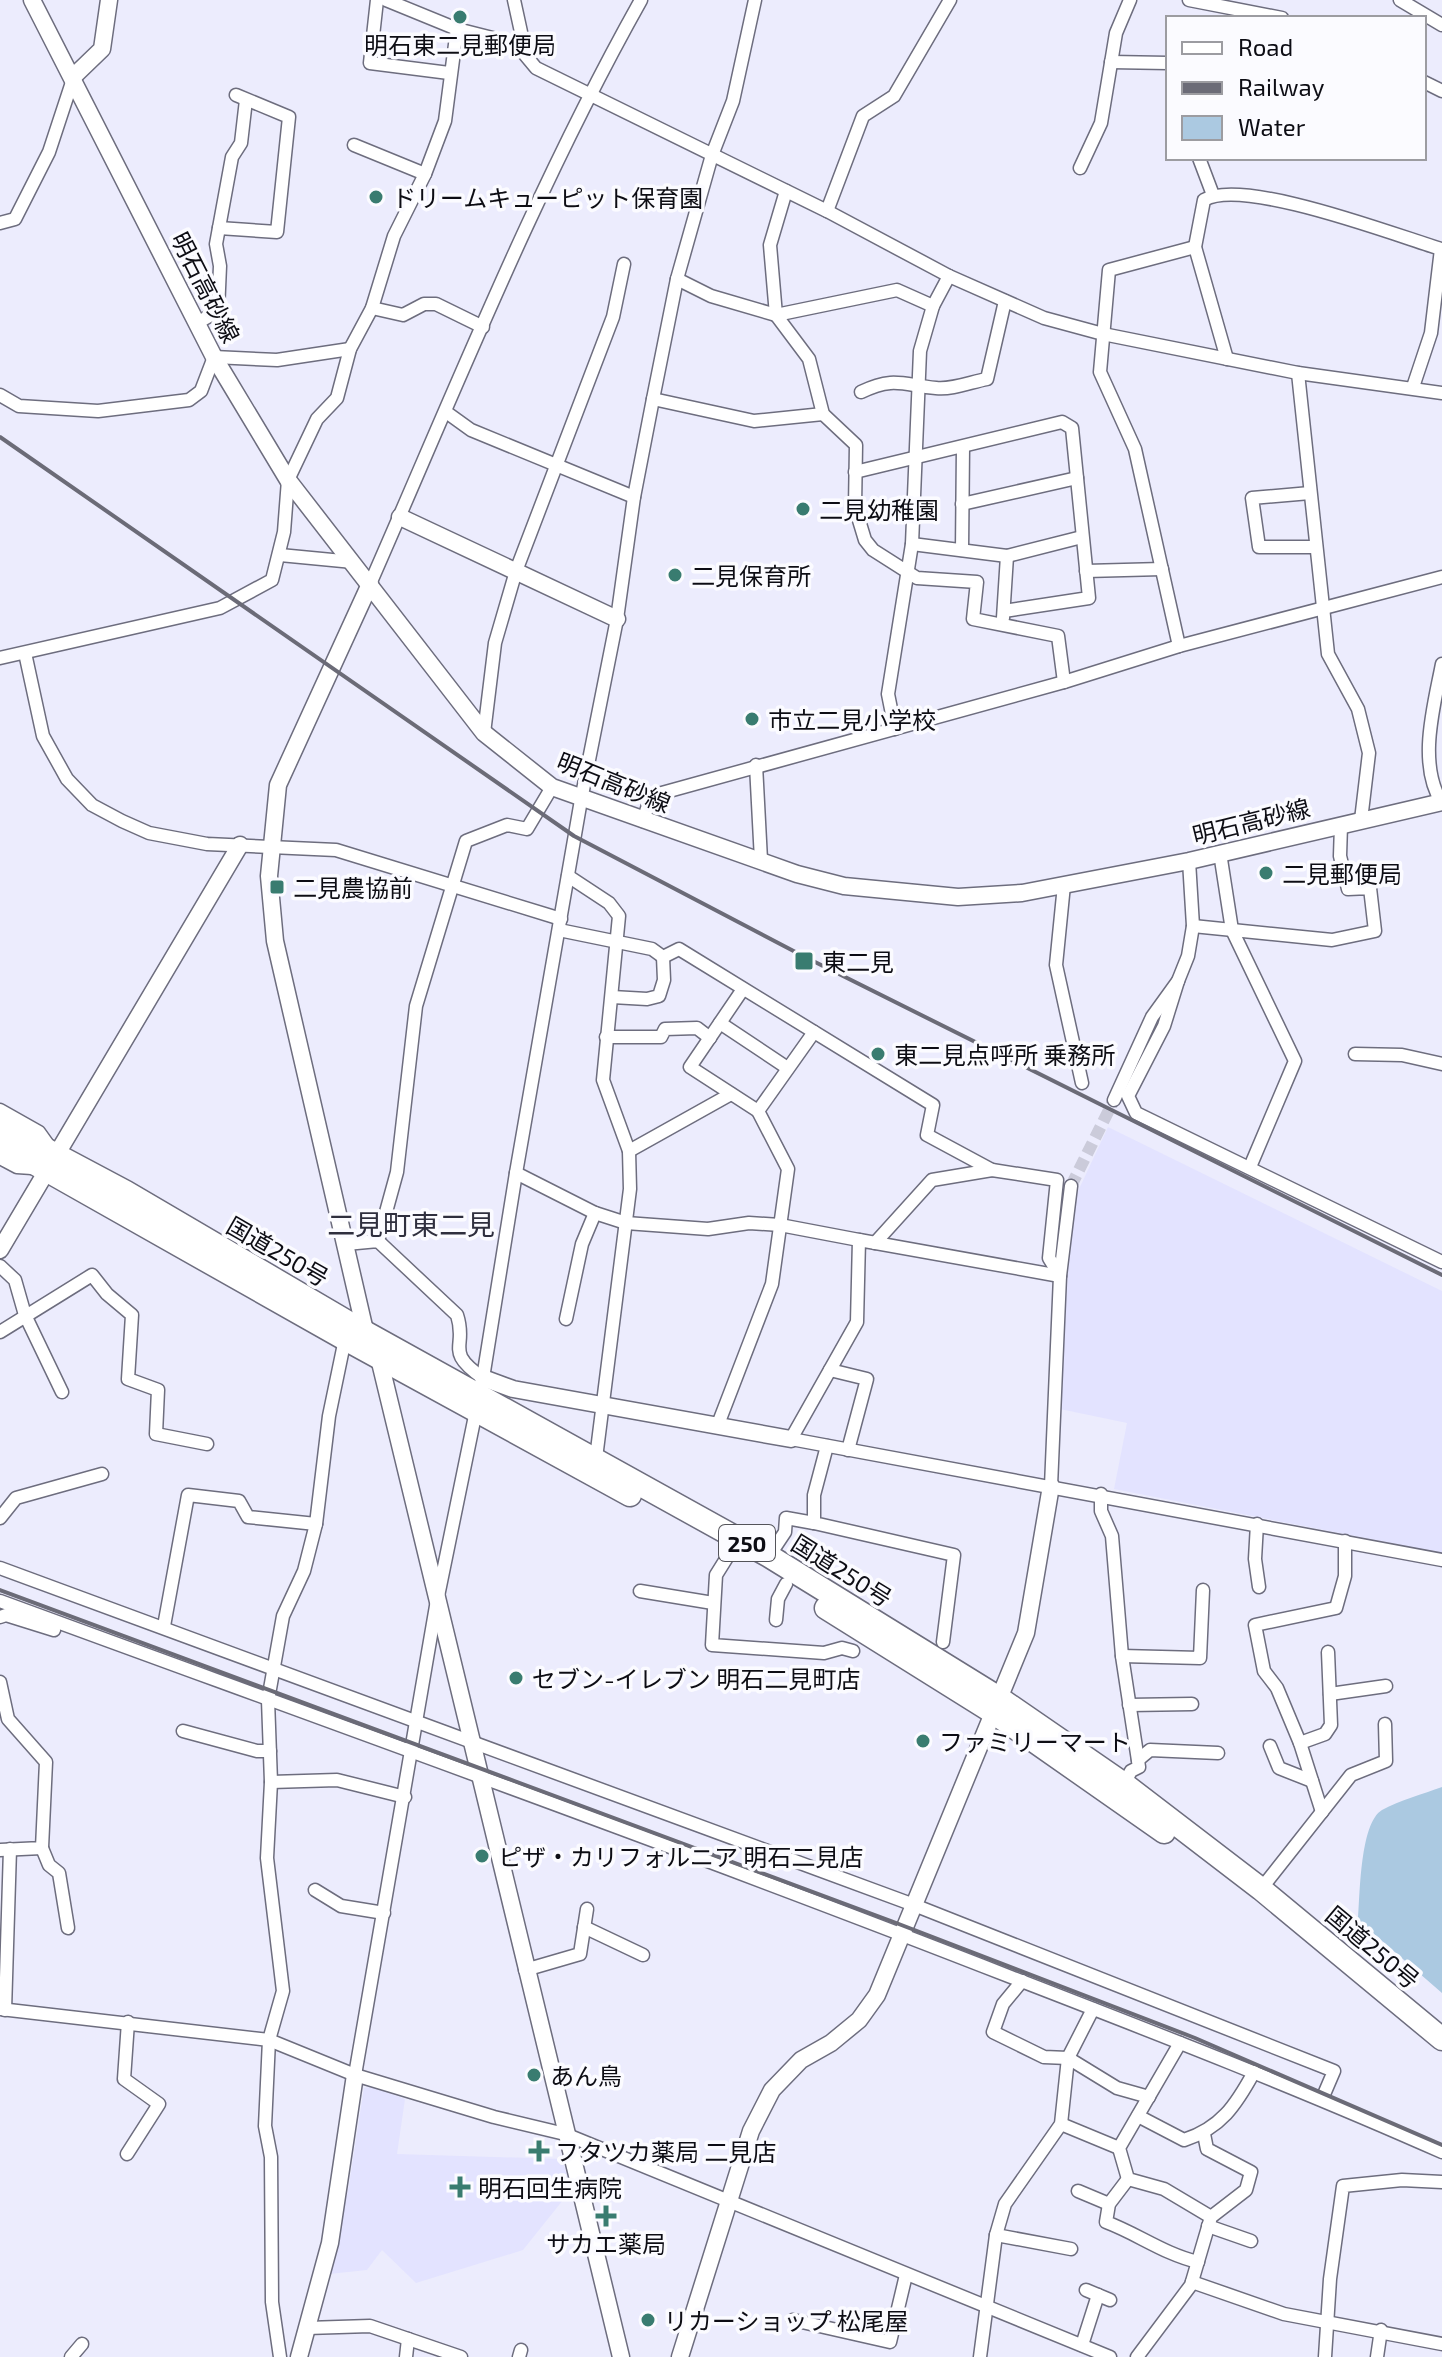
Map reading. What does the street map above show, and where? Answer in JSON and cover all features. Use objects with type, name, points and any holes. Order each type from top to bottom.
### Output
[{"type":"highway","name":"国道250号","points":[[0,1125],[51,1163]]},
{"type":"highway","name":"国道250号","points":[[0,1144],[126,1192],[354,1335],[480,1394],[769,1556],[996,1706],[1352,1977],[1442,2056]]},
{"type":"highway","name":"国道250号","points":[[354,1335],[382,1359],[480,1394],[731,1551],[1124,1784],[1261,1889],[1442,2039]]},
{"type":"street","name":"明石高砂線","points":[[32,0],[74,76],[214,357],[288,480],[484,733],[552,787],[581,800],[844,886],[943,896],[1022,893],[1189,861],[1442,802]]},
{"type":"street","points":[[0,223],[15,219],[49,152],[74,76],[102,49],[109,0]]},
{"type":"street","points":[[377,0],[370,63],[449,73]]},
{"type":"street","points":[[386,0],[457,29],[516,44],[536,68],[827,211],[949,276],[1044,318],[1103,334],[1298,373],[1442,393]]},
{"type":"street","points":[[514,0],[521,32],[516,44]]},
{"type":"street","points":[[280,2357],[272,2302],[271,2157],[265,2126],[269,2040],[283,1991],[267,1858],[271,1782],[268,1700],[283,1616],[304,1571],[316,1524],[329,1416],[354,1335],[346,1244],[273,928],[269,893],[278,785],[588,94],[641,0]]},
{"type":"street","points":[[299,2357],[330,2243],[355,2075],[414,1751],[436,1606],[480,1394],[581,800],[617,619],[634,497],[677,279],[712,155],[733,101],[755,0]]},
{"type":"street","points":[[827,211],[863,116],[894,96],[950,0]]},
{"type":"street","points":[[1080,168],[1101,123],[1116,33],[1130,0]]},
{"type":"street","points":[[1189,0],[1272,16]]},
{"type":"street","points":[[1400,0],[1442,25]]},
{"type":"street","points":[[0,658],[220,608],[272,580],[280,555],[288,480],[317,419],[337,398],[350,349],[372,308],[394,236],[425,174],[445,121],[457,29]]},
{"type":"street","points":[[1111,62],[1166,63]]},
{"type":"street","points":[[197,323],[218,311],[220,266],[216,244],[232,157],[241,143],[241,98],[289,117],[277,232],[219,228]]},
{"type":"street","points":[[354,145],[425,174]]},
{"type":"street","points":[[1200,160],[1213,195]]},
{"type":"street","points":[[786,191],[770,245],[776,315],[809,359],[823,414],[856,445],[855,507],[865,540],[873,550],[917,578],[977,582],[973,619],[1058,636],[1064,682]]},
{"type":"street","points":[[1227,359],[1195,247],[1204,200],[1213,195],[1242,194],[1297,205],[1441,249],[1431,333],[1413,387]]},
{"type":"street","points":[[1179,646],[1135,449],[1100,372],[1109,270],[1195,247]]},
{"type":"street","points":[[484,733],[495,643],[516,571],[613,317],[624,264]]},
{"type":"street","points":[[895,729],[888,694],[912,544],[920,351],[933,306],[949,276]]},
{"type":"street","points":[[677,279],[711,296],[776,315],[897,290],[933,306]]},
{"type":"street","points":[[861,392],[882,382],[918,384],[939,389],[987,379],[1005,301]]},
{"type":"street","points":[[372,308],[403,315],[424,304],[436,304],[483,327]]},
{"type":"street","points":[[0,395],[19,406],[98,411],[189,400],[201,391],[214,357],[277,360],[350,349]]},
{"type":"street","points":[[1298,373],[1328,654],[1365,729],[1369,753],[1361,820]]},
{"type":"street","points":[[653,399],[754,421],[823,414]]},
{"type":"street","points":[[446,412],[471,430],[634,497]]},
{"type":"street","points":[[855,472],[1062,422],[1072,428],[1089,598],[1004,611]]},
{"type":"street","points":[[962,550],[963,447]]},
{"type":"street","points":[[962,504],[1077,478]]},
{"type":"street","points":[[1310,493],[1252,498],[1259,547],[1316,547]]},
{"type":"street","points":[[400,517],[617,619]]},
{"type":"street","points":[[912,544],[1007,556],[1082,537]]},
{"type":"street","points":[[280,555],[353,562]]},
{"type":"street","points":[[1003,625],[1007,556]]},
{"type":"street","points":[[1086,571],[1162,569]]},
{"type":"street","points":[[643,821],[651,796],[1064,682],[1179,646],[1442,577]]},
{"type":"street","points":[[25,653],[43,736],[67,779],[92,805],[149,833],[207,844],[336,850],[455,885],[618,945],[652,949],[663,957]]},
{"type":"street","points":[[1442,664],[1428,757],[1436,794],[1442,802]]},
{"type":"street","points":[[756,765],[761,860]]},
{"type":"street","points":[[378,1241],[397,1172],[416,1006],[466,841],[507,825],[527,829],[552,787]]},
{"type":"street","points":[[1193,926],[1332,940],[1375,931],[1370,888],[1348,889],[1340,856],[1341,825]]},
{"type":"street","points":[[0,1250],[240,845]]},
{"type":"street","points":[[1220,853],[1232,930],[1295,1061],[1250,1167]]},
{"type":"street","points":[[1189,861],[1193,926],[1188,956],[1164,1026],[1128,1096],[1136,1113],[1442,1262]]},
{"type":"street","points":[[568,876],[609,903],[619,916],[603,1080],[629,1151],[626,1223],[596,1458]]},
{"type":"street","points":[[1064,885],[1056,965],[1082,1083]]},
{"type":"street","points":[[663,957],[679,949],[933,1105],[927,1135],[992,1170]]},
{"type":"street","points":[[612,997],[647,999],[659,996],[664,980],[663,957]]},
{"type":"street","points":[[1114,1100],[1152,1017],[1178,981]]},
{"type":"street","points":[[717,1427],[772,1284],[788,1169],[758,1111],[690,1067],[743,989]]},
{"type":"street","points":[[720,1023],[786,1067]]},
{"type":"street","points":[[606,1037],[661,1037],[665,1029],[697,1028],[710,1038]]},
{"type":"street","points":[[758,1111],[786,1067],[814,1032]]},
{"type":"street","points":[[1355,1054],[1402,1055],[1442,1064]]},
{"type":"street","points":[[629,1151],[731,1094]]},
{"type":"street","points":[[0,1110],[39,1132],[51,1163]]},
{"type":"street","points":[[0,1158],[17,1167],[51,1163]]},
{"type":"street","points":[[875,1243],[932,1180],[992,1170],[1057,1180],[1049,1258],[1060,1276]]},
{"type":"street","points":[[516,1173],[595,1213],[626,1223],[708,1229],[749,1223],[780,1225],[1060,1276]]},
{"type":"street","points":[[680,2357],[751,2131],[772,2090],[801,2060],[831,2043],[859,2020],[877,1995],[1026,1633],[1051,1486],[1060,1276],[1071,1186]]},
{"type":"street","points":[[566,1319],[582,1244],[595,1213]]},
{"type":"street","points":[[791,1439],[857,1322],[859,1240]]},
{"type":"street","points":[[346,1244],[378,1241],[457,1315],[461,1326],[456,1343],[463,1364],[480,1394]]},
{"type":"street","points":[[0,1266],[15,1280],[25,1315],[62,1392]]},
{"type":"street","points":[[0,1332],[92,1275],[107,1294],[132,1315],[128,1379],[158,1390],[156,1434],[207,1444]]},
{"type":"street","points":[[382,1359],[436,1606],[621,2357]]},
{"type":"street","points":[[830,1370],[867,1379],[848,1450]]},
{"type":"street","points":[[480,1394],[513,1389],[1101,1494],[1442,1560]]},
{"type":"street","points":[[814,1523],[814,1495],[827,1446]]},
{"type":"street","points":[[0,1518],[16,1498],[102,1474]]},
{"type":"street","points":[[1101,1494],[1101,1511],[1112,1536],[1122,1656],[1139,1767],[1131,1771],[1124,1784]]},
{"type":"street","points":[[164,1626],[188,1495],[239,1501],[248,1517],[316,1524]]},
{"type":"street","points":[[769,1556],[785,1532],[786,1518],[954,1555],[943,1642]]},
{"type":"street","points":[[1257,1524],[1255,1559],[1259,1587]]},
{"type":"street","points":[[1322,1812],[1300,1743],[1277,1688],[1264,1671],[1255,1625],[1336,1608],[1345,1576],[1345,1541]]},
{"type":"street","points":[[731,1551],[716,1575],[712,1645],[824,1653],[842,1648],[853,1651]]},
{"type":"street","points":[[0,1568],[418,1719],[914,1905],[1334,2071],[1322,2099]]},
{"type":"street","points":[[776,1620],[778,1599],[786,1584]]},
{"type":"street","points":[[1122,1656],[1200,1662],[1203,1590]]},
{"type":"street","points":[[640,1591],[713,1603]]},
{"type":"street","points":[[0,1601],[414,1751],[902,1934],[1322,2099],[1442,2152]]},
{"type":"street","points":[[0,1617],[6,1615],[54,1630]]},
{"type":"street","points":[[1300,1743],[1325,1734],[1331,1725],[1328,1652]]},
{"type":"street","points":[[0,1682],[8,1719],[46,1762],[42,1848],[49,1865],[59,1873],[68,1928]]},
{"type":"street","points":[[1330,1694],[1386,1686]]},
{"type":"street","points":[[1129,1705],[1192,1704]]},
{"type":"street","points":[[1261,1889],[1351,1775],[1386,1761],[1385,1724]]},
{"type":"street","points":[[183,1731],[257,1751],[270,1751]]},
{"type":"street","points":[[1270,1746],[1279,1768],[1312,1781]]},
{"type":"street","points":[[1138,1760],[1150,1750],[1218,1753]]},
{"type":"street","points":[[271,1782],[337,1780],[405,1797]]},
{"type":"street","points":[[42,1848],[5,1850],[2,2009],[269,2040],[355,2075],[494,2117],[565,2134],[1109,2357]]},
{"type":"street","points":[[315,1890],[341,1906],[384,1913]]},
{"type":"street","points":[[525,1970],[580,1954],[587,1909]]},
{"type":"street","points":[[584,1927],[643,1955]]},
{"type":"street","points":[[1022,1981],[1003,2004],[993,2032],[1044,2057],[1068,2058],[1117,2088],[1149,2097]]},
{"type":"street","points":[[980,2357],[996,2235],[1005,2204],[1061,2124],[1068,2058],[1093,2009]]},
{"type":"street","points":[[127,2154],[159,2104],[124,2079],[128,2022]]},
{"type":"street","points":[[1128,2179],[1119,2148],[1180,2043]]},
{"type":"street","points":[[1138,2116],[1184,2140],[1204,2134],[1219,2124],[1238,2101],[1254,2072]]},
{"type":"street","points":[[1061,2124],[1119,2148]]},
{"type":"street","points":[[1137,2357],[1192,2282],[1209,2222],[1246,2190],[1251,2172],[1207,2149],[1204,2134]]},
{"type":"street","points":[[1128,2179],[1164,2189],[1209,2222],[1251,2241]]},
{"type":"street","points":[[1128,2179],[1109,2204],[1106,2222],[1130,2231],[1172,2256],[1198,2262]]},
{"type":"street","points":[[1325,2357],[1330,2279],[1343,2186],[1402,2180],[1442,2182]]},
{"type":"street","points":[[1078,2191],[1109,2204]]},
{"type":"street","points":[[996,2235],[1071,2249]]},
{"type":"street","points":[[793,2320],[890,2342],[906,2275]]},
{"type":"street","points":[[1192,2282],[1269,2309],[1442,2344]]},
{"type":"street","points":[[1082,2345],[1098,2295]]},
{"type":"street","points":[[307,2328],[370,2326],[461,2357]]},
{"type":"street","points":[[1377,2357],[1381,2330]]},
{"type":"street","points":[[406,2357],[408,2339]]},
{"type":"street","points":[[71,2357],[82,2344]]},
{"type":"shaded area","points":[[1108,1127],[1442,1291],[1442,1553],[1114,1489],[1127,1423],[1060,1409],[1072,1204]]},
{"type":"shaded area","name":"明石回生病院","points":[[372,2087],[405,2099],[397,2154],[562,2159],[571,2190],[523,2250],[416,2283],[382,2250],[367,2270],[329,2274],[349,2185],[364,2088]]},
{"type":"water","points":[[1442,1787],[1442,1993],[1358,1920],[1362,1860],[1375,1817],[1389,1806]]},
{"type":"tunnel","points":[[1071,1186],[1114,1100]]},
{"type":"railway","points":[[0,437],[574,836],[805,957],[1442,1275]]},
{"type":"railway","points":[[0,1590],[891,1921],[1195,2038],[1442,2145]]},
{"type":"place","name":"明石東二見郵便局","points":[[460,17]]},
{"type":"place","name":"ドリームキューピット保育園","points":[[376,197]]},
{"type":"place","name":"二見幼稚園","points":[[803,509]]},
{"type":"place","name":"二見保育所","points":[[675,575]]},
{"type":"place","name":"市立二見小学校","points":[[752,719]]},
{"type":"place","name":"二見郵便局","points":[[1266,873]]},
{"type":"place","name":"二見農協前","points":[[277,887]]},
{"type":"place","name":"東二見","points":[[804,961]]},
{"type":"place","name":"東二見点呼所 乗務所","points":[[878,1054]]},
{"type":"place","name":"セブン-イレブン 明石二見町店","points":[[516,1678]]},
{"type":"place","name":"ファミリーマート","points":[[923,1741]]},
{"type":"place","name":"ピザ・カリフォルニア 明石二見店","points":[[482,1856]]},
{"type":"place","name":"あん鳥","points":[[534,2075]]},
{"type":"place","name":"フタツカ薬局 二見店","points":[[539,2151]]},
{"type":"place","name":"明石回生病院","points":[[460,2187]]},
{"type":"place","name":"サカエ薬局","points":[[606,2216]]},
{"type":"place","name":"リカーショップ 松尾屋","points":[[648,2320]]},
{"type":"district","name":"二見町東二見","points":[[411,1224]]}]
